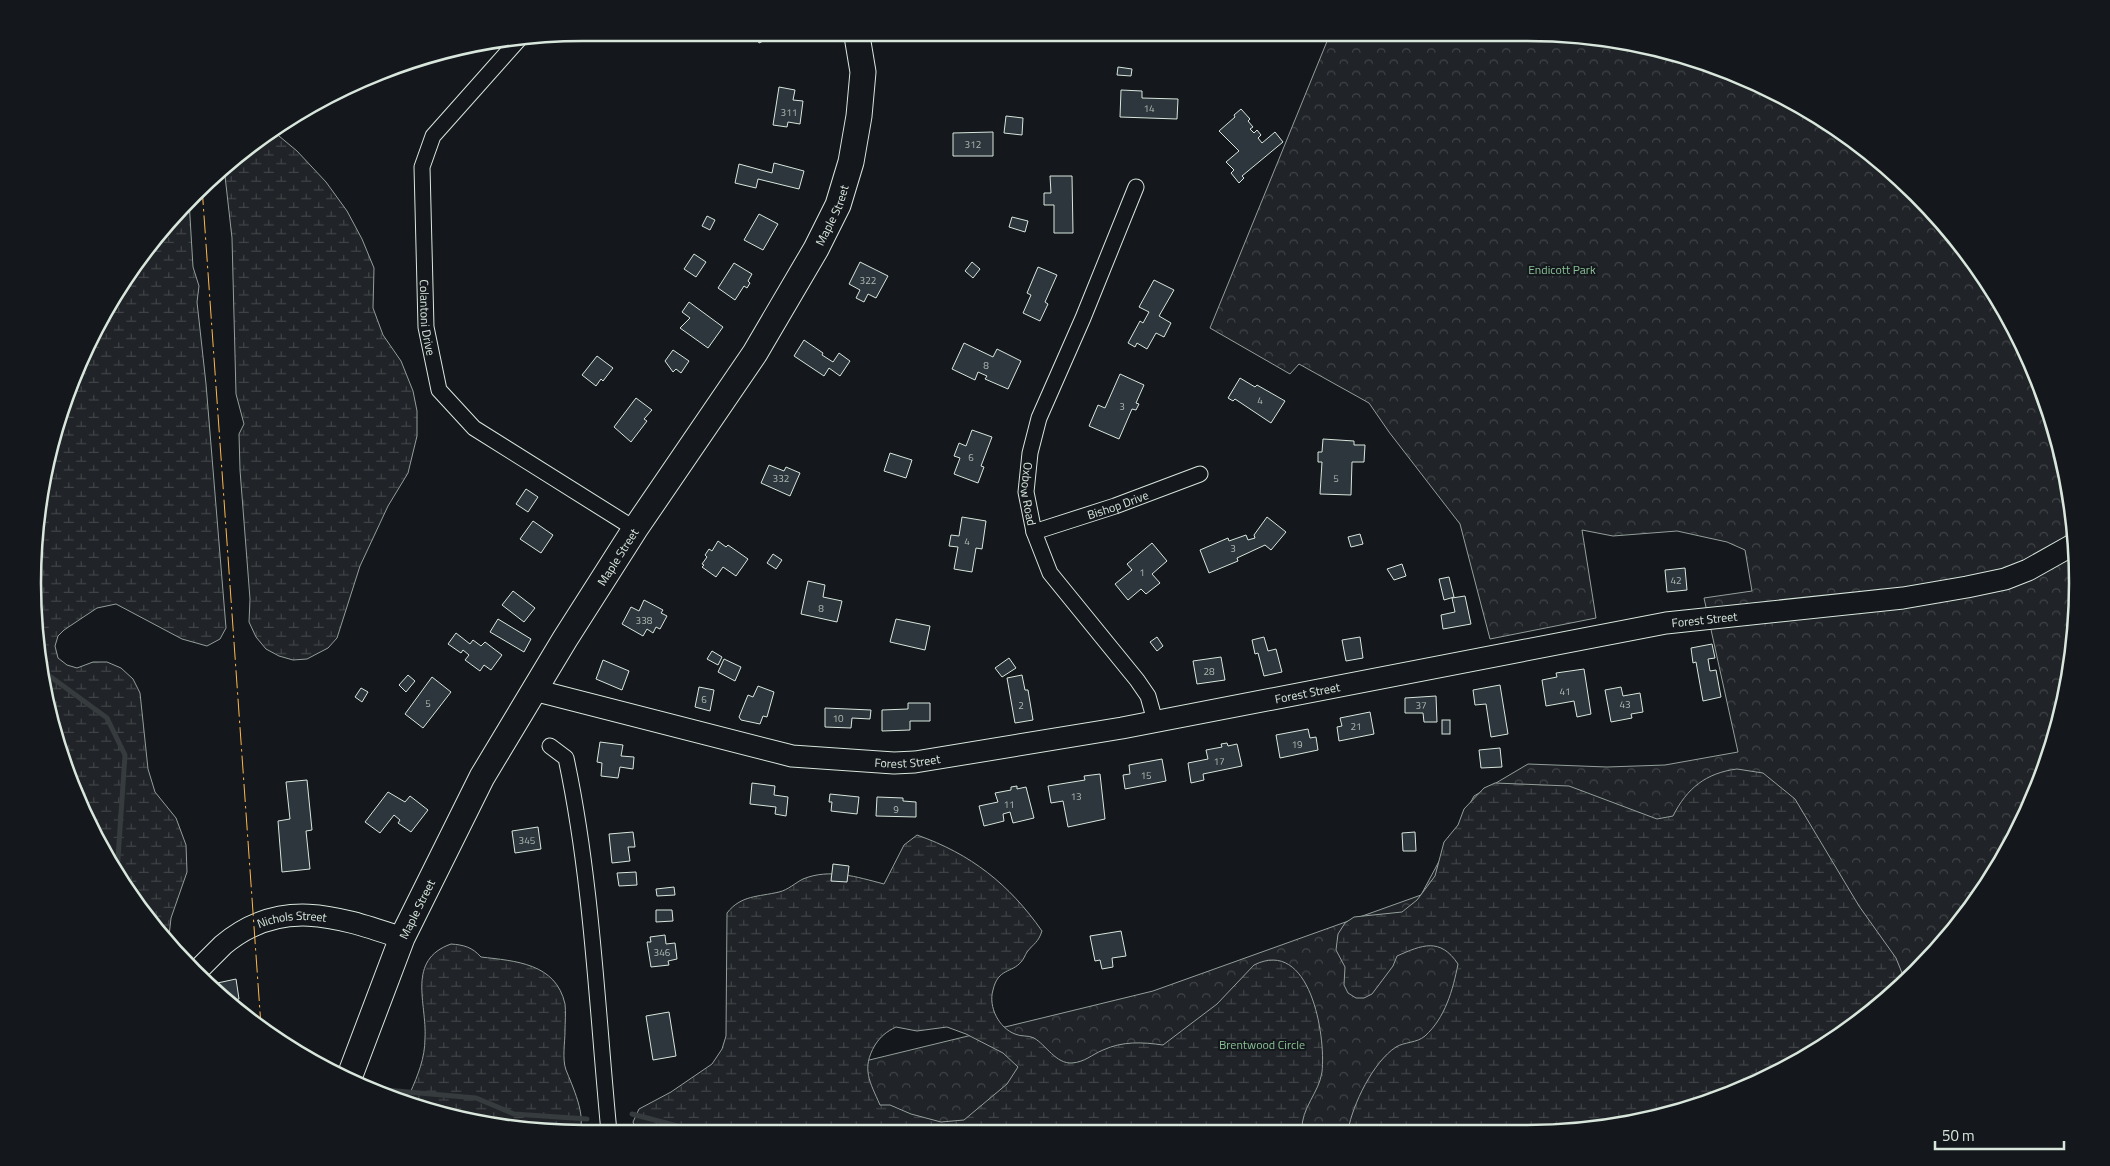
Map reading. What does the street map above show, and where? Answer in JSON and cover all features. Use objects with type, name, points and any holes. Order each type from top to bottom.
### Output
[{"type":"main road","name":"Maple Street","points":[[351,1073],[402,938],[482,777],[534,690],[636,529],[755,353],[816,249],[838,205],[851,162],[859,116],[862,72],[858,41]]},
{"type":"street","name":"Colantoni Drive","points":[[514,46],[433,136],[422,168],[426,327],[439,390],[474,428],[636,529]]},
{"type":"street","name":"Oxbow Road","points":[[1136,187],[1083,318],[1039,418],[1030,453],[1026,492],[1034,532],[1050,573],[1137,680],[1148,696],[1155,721]]},
{"type":"street","name":"Bishop Drive","points":[[1034,532],[1115,506],[1200,474]]},
{"type":"street","name":"Forest Street","points":[[534,690],[792,756],[894,763],[924,761],[1155,721],[1666,622],[1903,598],[1967,588],[2005,579],[2028,570],[2068,548]]},
{"type":"street","points":[[550,746],[566,758],[573,792],[587,895],[608,1125]]},
{"type":"street","name":"Nichols Street","points":[[201,967],[224,944],[256,925],[278,917],[299,914],[338,918],[402,938]]},
{"type":"green space","name":"Endicott Park","points":[[1327,41],[1562,42],[1633,52],[1701,70],[1734,82],[1798,114],[1857,153],[1910,200],[1934,226],[1957,253],[1996,312],[2028,376],[2040,409],[2058,477],[2064,512],[2068,548],[2068,618],[2058,689],[2050,723],[2028,790],[2013,823],[1996,854],[1957,913],[1910,966],[1884,990],[1857,1013],[1798,1052],[1734,1084],[1701,1096],[1633,1114],[1562,1124],[1527,1125],[741,1125],[820,1072],[1153,991],[1421,895],[1474,796],[1528,764],[1607,767],[1665,765],[1738,752],[1704,598],[1752,591],[1745,550],[1727,542],[1677,531],[1613,536],[1582,530],[1596,618],[1490,639],[1460,524],[1369,403],[1299,364],[1290,374],[1210,328]]},
{"type":"green space","points":[[278,135],[297,151],[326,182],[347,211],[362,239],[374,268],[373,308],[383,335],[401,361],[413,391],[417,411],[417,436],[408,473],[388,506],[360,566],[337,638],[328,648],[307,659],[293,660],[279,656],[266,649],[256,637],[249,622],[250,599],[239,434],[244,424],[236,394],[232,238],[225,177],[253,153]]},
{"type":"green space","points":[[190,211],[193,267],[199,286],[197,302],[206,384],[226,628],[220,639],[207,646],[182,639],[116,604],[97,608],[64,630],[58,636],[55,646],[58,658],[67,665],[77,668],[93,662],[107,662],[121,668],[133,679],[140,693],[148,769],[155,792],[176,818],[186,845],[187,872],[171,918],[169,932],[153,913],[114,854],[82,790],[70,757],[52,689],[42,618],[41,583],[42,548],[52,477],[70,409],[82,376],[97,343],[133,282],[153,253]]},
{"type":"green space","points":[[1737,769],[1763,773],[1795,799],[1859,906],[1896,958],[1902,973],[1857,1013],[1798,1052],[1734,1084],[1667,1106],[1598,1120],[1562,1124],[1350,1125],[1359,1096],[1380,1063],[1396,1047],[1425,1036],[1438,1021],[1451,993],[1458,964],[1451,955],[1437,947],[1430,946],[1415,949],[1397,956],[1393,966],[1372,994],[1364,998],[1356,998],[1348,993],[1344,985],[1345,967],[1336,950],[1338,934],[1345,923],[1354,917],[1402,912],[1417,900],[1435,876],[1444,842],[1458,825],[1464,809],[1484,788],[1495,783],[1569,786],[1657,819],[1673,816],[1678,806],[1691,790],[1707,778]]},
{"type":"green space","name":"Brentwood Circle","points":[[917,835],[955,851],[972,861],[1002,885],[1042,931],[1023,960],[1002,974],[995,983],[992,1003],[996,1016],[1009,1031],[1017,1035],[1034,1038],[1056,1057],[1066,1062],[1081,1061],[1118,1045],[1140,1043],[1163,1045],[1217,1004],[1254,965],[1273,960],[1289,965],[1301,977],[1310,994],[1317,1015],[1323,1056],[1320,1080],[1304,1115],[1302,1125],[634,1125],[633,1122],[639,1109],[671,1092],[712,1064],[722,1049],[726,1036],[727,913],[732,907],[744,900],[782,891],[803,879],[823,874],[844,875],[884,884],[904,845]],"holes":[[[896,1027],[917,1031],[947,1027],[966,1034],[1003,1053],[1018,1067],[1007,1084],[964,1120],[941,1122],[911,1114],[890,1105],[880,1105],[868,1075],[868,1061],[879,1039]]]},
{"type":"green space","points":[[451,944],[468,947],[481,957],[520,963],[543,972],[553,980],[560,990],[565,1004],[564,1061],[580,1110],[581,1125],[548,1124],[477,1114],[406,1095],[410,1093],[418,1073],[425,1045],[422,997],[424,972],[428,961],[437,951]]},
{"type":"building","points":[[1118,67],[1132,69],[1131,76],[1117,75]]},
{"type":"building","points":[[779,87],[795,90],[793,100],[803,101],[800,124],[788,122],[787,127],[773,125]]},
{"type":"building","points":[[1121,90],[1142,91],[1142,98],[1178,99],[1177,119],[1120,117]]},
{"type":"building","points":[[1241,109],[1250,119],[1248,121],[1253,127],[1250,129],[1254,133],[1257,130],[1261,135],[1258,138],[1262,143],[1275,132],[1283,142],[1242,176],[1244,178],[1239,183],[1231,173],[1234,170],[1226,162],[1239,151],[1219,131]]},
{"type":"building","points":[[1006,116],[1023,118],[1022,135],[1004,133]]},
{"type":"building","points":[[993,132],[993,156],[953,156],[953,133]]},
{"type":"building","points":[[774,163],[804,171],[799,189],[758,179],[756,188],[735,183],[739,164],[772,173]]},
{"type":"building","points":[[1050,176],[1072,176],[1073,233],[1054,233],[1054,205],[1044,205],[1044,193],[1051,193]]},
{"type":"building","points":[[759,214],[778,224],[763,250],[744,240]]},
{"type":"building","points":[[707,216],[715,220],[710,230],[702,226]]},
{"type":"building","points":[[1012,217],[1028,221],[1025,232],[1009,227]]},
{"type":"building","points":[[694,254],[706,262],[696,277],[684,269]]},
{"type":"building","points":[[860,262],[888,276],[876,298],[868,294],[864,302],[856,298],[860,290],[849,284]]},
{"type":"building","points":[[972,262],[980,269],[973,278],[965,271]]},
{"type":"building","points":[[734,263],[752,274],[747,288],[744,286],[735,300],[718,288]]},
{"type":"building","points":[[1038,267],[1057,275],[1045,302],[1048,304],[1040,321],[1023,313],[1031,295],[1027,293]]},
{"type":"building","points":[[1154,280],[1174,290],[1159,316],[1171,323],[1164,337],[1156,333],[1147,349],[1137,343],[1135,347],[1128,343],[1140,321],[1143,323],[1149,312],[1139,307]]},
{"type":"building","points":[[689,302],[723,327],[708,348],[680,328],[690,318],[682,312]]},
{"type":"building","points":[[804,340],[833,362],[839,353],[850,361],[840,376],[829,368],[824,376],[794,356]]},
{"type":"building","points":[[964,343],[993,357],[997,349],[1021,361],[1008,389],[985,379],[987,376],[978,372],[975,380],[952,369]]},
{"type":"building","points":[[673,350],[689,361],[681,373],[676,369],[673,372],[665,361]]},
{"type":"building","points":[[597,356],[613,368],[603,381],[601,379],[596,386],[582,375]]},
{"type":"building","points":[[1120,374],[1144,385],[1136,403],[1139,404],[1136,410],[1132,409],[1119,439],[1089,426],[1098,405],[1105,408]]},
{"type":"building","points":[[1240,378],[1255,387],[1257,385],[1285,401],[1271,423],[1235,399],[1233,401],[1228,398]]},
{"type":"building","points":[[636,398],[652,410],[644,419],[647,421],[631,442],[614,427]]},
{"type":"building","points":[[972,430],[992,437],[981,466],[984,467],[978,483],[954,474],[960,458],[954,456],[959,443],[966,446]]},
{"type":"building","points":[[1323,439],[1354,441],[1354,445],[1365,445],[1364,462],[1352,462],[1351,495],[1320,494],[1322,462],[1318,462],[1318,452],[1322,452]]},
{"type":"building","points":[[890,453],[912,460],[906,478],[884,471]]},
{"type":"building","points":[[769,465],[784,471],[786,467],[800,473],[790,496],[761,483]]},
{"type":"building","points":[[526,489],[538,497],[528,512],[516,504]]},
{"type":"building","points":[[962,517],[986,521],[982,549],[976,548],[972,572],[954,569],[958,547],[949,546],[951,535],[959,536]]},
{"type":"building","points":[[1267,517],[1286,532],[1271,550],[1265,545],[1237,558],[1238,561],[1209,573],[1200,550],[1228,538],[1229,541],[1246,535],[1248,540],[1255,538],[1254,535]]},
{"type":"building","points":[[533,521],[553,535],[541,553],[520,539]]},
{"type":"building","points":[[1360,534],[1363,544],[1351,547],[1348,537]]},
{"type":"building","points":[[718,541],[726,547],[728,545],[748,559],[736,576],[723,567],[716,577],[702,567],[707,557],[705,555],[709,549],[712,551]]},
{"type":"building","points":[[1152,543],[1167,561],[1152,574],[1160,583],[1146,594],[1141,589],[1128,600],[1115,584],[1132,570],[1127,564]]},
{"type":"building","points":[[773,554],[782,560],[776,569],[767,563]]},
{"type":"building","points":[[1402,564],[1406,576],[1394,580],[1387,569]]},
{"type":"building","points":[[1685,568],[1687,590],[1667,592],[1665,570]]},
{"type":"building","points":[[1449,577],[1454,597],[1444,600],[1439,579]]},
{"type":"building","points":[[808,581],[825,585],[823,597],[842,601],[837,622],[801,614]]},
{"type":"building","points":[[513,591],[535,608],[524,622],[502,605]]},
{"type":"building","points":[[1465,596],[1471,624],[1443,629],[1441,615],[1455,612],[1452,598]]},
{"type":"building","points":[[644,600],[663,610],[661,613],[667,616],[660,629],[656,627],[653,633],[647,629],[643,636],[622,624],[631,607],[639,611]]},
{"type":"building","points":[[498,619],[531,639],[524,652],[490,632]]},
{"type":"building","points":[[896,619],[930,626],[925,650],[890,642]]},
{"type":"building","points":[[456,633],[470,644],[473,640],[481,646],[485,642],[502,655],[491,670],[484,665],[480,671],[465,660],[469,655],[463,650],[461,653],[448,644]]},
{"type":"building","points":[[1157,637],[1163,646],[1157,651],[1150,642]]},
{"type":"building","points":[[1264,637],[1268,651],[1276,649],[1282,672],[1264,676],[1258,653],[1255,654],[1252,640]]},
{"type":"building","points":[[1360,637],[1363,658],[1346,661],[1342,640]]},
{"type":"building","points":[[1712,644],[1715,658],[1708,659],[1710,671],[1716,670],[1721,697],[1703,701],[1696,662],[1693,663],[1691,648]]},
{"type":"building","points":[[712,651],[722,657],[718,665],[707,659]]},
{"type":"building","points":[[1221,657],[1225,680],[1197,684],[1193,661]]},
{"type":"building","points":[[1009,658],[1016,668],[1002,677],[995,668]]},
{"type":"building","points":[[724,659],[741,667],[735,681],[718,672]]},
{"type":"building","points":[[603,660],[629,671],[622,690],[596,679]]},
{"type":"building","points":[[1584,669],[1591,714],[1577,717],[1574,701],[1546,706],[1542,680],[1557,677],[1556,673]]},
{"type":"building","points":[[408,675],[415,681],[406,692],[399,685]]},
{"type":"building","points":[[1022,675],[1025,690],[1028,690],[1033,720],[1015,723],[1007,678]]},
{"type":"building","points":[[432,677],[451,692],[423,728],[405,714]]},
{"type":"building","points":[[1500,685],[1508,734],[1491,737],[1486,704],[1475,705],[1473,690]]},
{"type":"building","points":[[758,686],[774,692],[767,717],[763,716],[760,724],[741,720],[739,717],[748,695],[753,697]]},
{"type":"building","points":[[699,687],[714,690],[710,711],[695,707]]},
{"type":"building","points":[[1621,687],[1623,696],[1640,693],[1643,712],[1631,714],[1632,718],[1611,722],[1605,690]]},
{"type":"building","points":[[361,688],[368,692],[362,702],[355,697]]},
{"type":"building","points":[[1436,696],[1437,722],[1424,722],[1423,713],[1405,713],[1405,698]]},
{"type":"building","points":[[908,703],[930,703],[930,721],[910,721],[910,730],[882,731],[882,710],[908,709]]},
{"type":"building","points":[[825,708],[871,710],[870,719],[852,718],[851,728],[825,727]]},
{"type":"building","points":[[1370,712],[1374,734],[1339,741],[1337,727],[1342,726],[1340,718]]},
{"type":"building","points":[[1442,720],[1450,720],[1450,734],[1442,734]]},
{"type":"building","points":[[1308,729],[1310,738],[1316,737],[1318,750],[1280,758],[1276,735]]},
{"type":"building","points":[[600,742],[623,745],[621,756],[634,757],[633,769],[620,767],[618,778],[601,776],[602,763],[597,762]]},
{"type":"building","points":[[1227,743],[1228,746],[1237,744],[1242,766],[1203,774],[1204,780],[1191,783],[1188,763],[1208,759],[1206,750],[1222,747],[1221,744]]},
{"type":"building","points":[[1500,748],[1502,767],[1481,768],[1479,750]]},
{"type":"building","points":[[1162,759],[1166,781],[1125,789],[1123,775],[1130,774],[1129,765]]},
{"type":"building","points":[[1100,774],[1105,819],[1068,827],[1063,801],[1051,803],[1048,786],[1085,780],[1084,776]]},
{"type":"building","points":[[307,780],[312,830],[306,831],[310,869],[282,872],[278,821],[290,819],[286,782]]},
{"type":"building","points":[[752,783],[775,786],[774,795],[788,797],[786,816],[775,814],[776,807],[750,804]]},
{"type":"building","points":[[1017,786],[1017,789],[1026,787],[1034,818],[1013,823],[1010,812],[1003,814],[1004,821],[984,826],[979,806],[998,802],[995,793],[1011,790],[1011,787]]},
{"type":"building","points":[[388,792],[405,802],[410,796],[428,810],[411,832],[398,823],[400,820],[394,815],[380,833],[365,822]]},
{"type":"building","points":[[830,794],[859,797],[857,814],[831,811],[832,802],[829,802]]},
{"type":"building","points":[[877,797],[903,798],[903,801],[916,802],[916,817],[876,816]]},
{"type":"building","points":[[538,827],[541,849],[515,853],[512,831]]},
{"type":"building","points":[[633,832],[635,847],[628,847],[630,861],[612,863],[609,834]]},
{"type":"building","points":[[1415,832],[1416,851],[1403,851],[1402,833]]},
{"type":"building","points":[[833,864],[849,866],[847,882],[831,881]]},
{"type":"building","points":[[636,872],[637,885],[619,886],[617,873]]},
{"type":"building","points":[[674,887],[675,895],[657,896],[656,889]]},
{"type":"building","points":[[656,910],[672,910],[673,921],[656,922]]},
{"type":"building","points":[[1121,931],[1126,956],[1112,958],[1113,967],[1102,969],[1100,960],[1095,961],[1090,936]]},
{"type":"building","points":[[665,935],[666,944],[675,943],[677,959],[668,961],[669,965],[651,967],[647,942],[651,942],[650,937]]},
{"type":"building","points":[[236,979],[239,999],[237,999],[218,983]]},
{"type":"building","points":[[669,1012],[676,1056],[653,1060],[646,1016]]},
{"type":"waterway","points":[[50,676],[107,718],[125,755],[118,860]]},
{"type":"waterway","points":[[395,1091],[476,1098],[514,1114],[587,1119]]},
{"type":"waterway","points":[[632,1114],[674,1125]]},
{"type":"power","points":[[203,197],[260,1018]]}]
